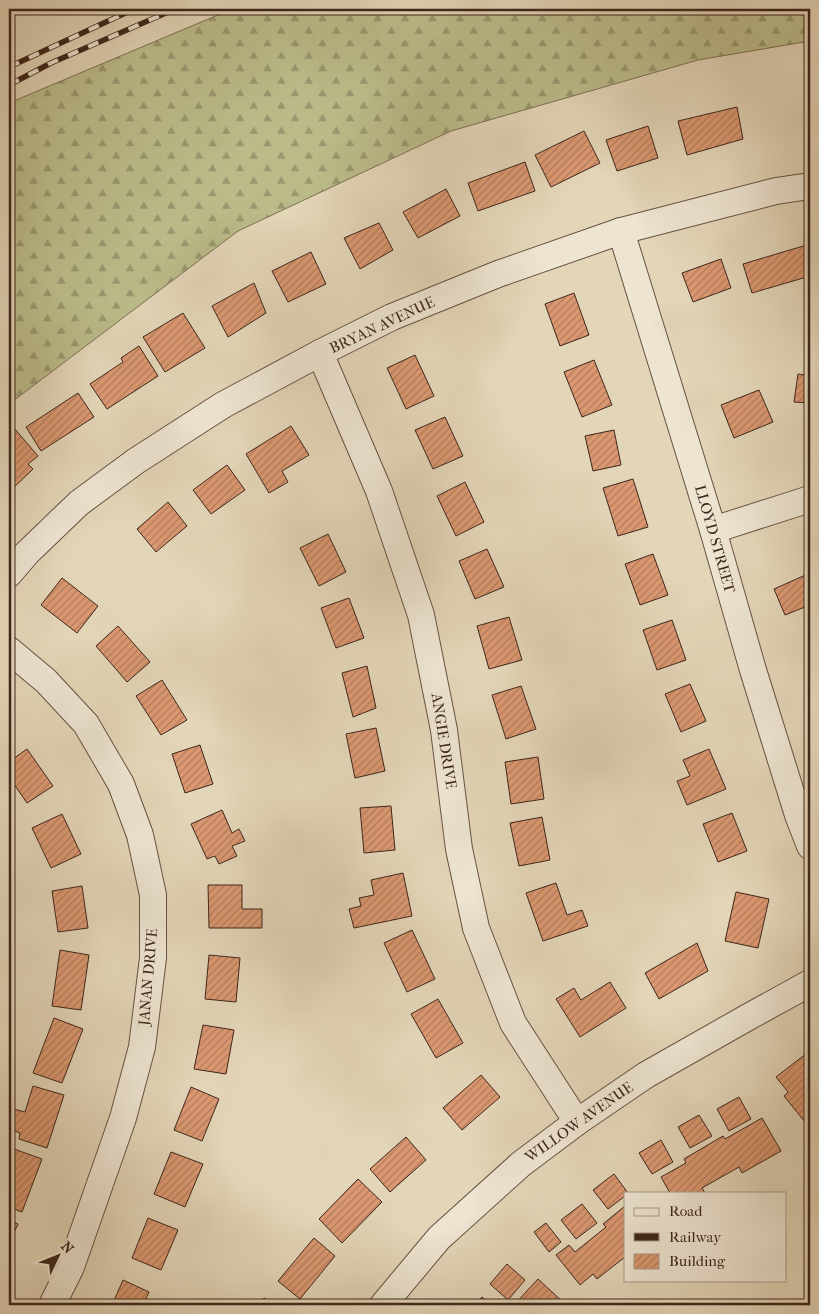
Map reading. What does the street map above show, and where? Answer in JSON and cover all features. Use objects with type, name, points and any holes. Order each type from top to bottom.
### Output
[{"type":"street","name":"BRYAN AVENUE","points":[[9,574],[27,553],[79,503],[136,461],[222,405],[392,317],[498,274],[621,231],[776,192],[810,186]]},
{"type":"street","name":"LLOYD STREET","points":[[621,231],[714,530],[753,670],[804,813],[810,846]]},
{"type":"street","name":"ANGIE DRIVE","points":[[320,353],[380,491],[421,615],[444,730],[459,849],[476,928],[513,1023],[577,1122]]},
{"type":"street","points":[[714,530],[810,499]]},
{"type":"street","name":"JANAN DRIVE","points":[[9,650],[46,681],[86,724],[121,784],[140,835],[153,895],[153,958],[142,1048],[123,1118],[71,1267],[52,1305]]},
{"type":"street","name":"WILLOW AVENUE","points":[[383,1305],[440,1238],[521,1164],[577,1122],[646,1075],[810,984]]},
{"type":"green space","points":[[232,9],[810,9],[810,41],[698,60],[451,131],[238,231],[9,404],[9,103]]},
{"type":"building","points":[[737,107],[743,139],[687,155],[678,121]]},
{"type":"building","points":[[648,126],[658,158],[617,171],[606,140]]},
{"type":"building","points":[[584,131],[600,163],[551,187],[535,155]]},
{"type":"building","points":[[525,162],[535,191],[478,211],[468,183]]},
{"type":"building","points":[[446,189],[460,216],[418,238],[403,212]]},
{"type":"building","points":[[379,223],[393,250],[360,269],[344,238]]},
{"type":"building","points":[[810,244],[810,276],[752,293],[743,264]]},
{"type":"building","points":[[311,252],[326,284],[288,302],[272,271]]},
{"type":"building","points":[[721,259],[731,288],[693,302],[682,273]]},
{"type":"building","points":[[254,283],[266,313],[228,337],[212,306]]},
{"type":"building","points":[[574,293],[589,335],[560,346],[545,304]]},
{"type":"building","points":[[183,313],[205,348],[165,372],[143,337]]},
{"type":"building","points":[[139,346],[158,376],[107,409],[90,384],[123,362],[121,358]]},
{"type":"building","points":[[415,355],[434,396],[406,409],[387,368]]},
{"type":"building","points":[[594,360],[612,405],[582,417],[564,372]]},
{"type":"building","points":[[798,374],[810,376],[810,403],[794,402]]},
{"type":"building","points":[[759,390],[773,422],[734,438],[721,405]]},
{"type":"building","points":[[78,393],[94,417],[41,451],[26,427]]},
{"type":"building","points":[[445,417],[463,456],[433,469],[415,430]]},
{"type":"building","points":[[291,426],[309,455],[282,471],[288,482],[269,493],[246,454]]},
{"type":"building","points":[[14,428],[38,456],[28,464],[33,469],[9,492],[9,433]]},
{"type":"building","points":[[614,430],[621,465],[593,471],[585,436]]},
{"type":"building","points":[[227,465],[245,490],[211,514],[193,490]]},
{"type":"building","points":[[633,479],[648,527],[618,536],[603,488]]},
{"type":"building","points":[[465,482],[484,522],[456,536],[437,496]]},
{"type":"building","points":[[168,502],[187,526],[156,552],[137,529]]},
{"type":"building","points":[[328,534],[346,572],[319,586],[300,548]]},
{"type":"building","points":[[487,549],[504,587],[475,599],[459,561]]},
{"type":"building","points":[[653,554],[668,595],[640,605],[625,564]]},
{"type":"building","points":[[810,573],[810,605],[785,615],[774,589]]},
{"type":"building","points":[[62,578],[98,606],[77,633],[41,605]]},
{"type":"building","points":[[349,598],[364,638],[336,648],[321,608]]},
{"type":"building","points":[[509,617],[522,660],[489,669],[477,626]]},
{"type":"building","points":[[672,620],[686,660],[657,670],[643,630]]},
{"type":"building","points":[[118,626],[150,662],[127,682],[96,646]]},
{"type":"building","points":[[367,666],[376,708],[353,717],[342,673]]},
{"type":"building","points":[[162,680],[187,720],[161,735],[136,696]]},
{"type":"building","points":[[690,684],[706,721],[681,732],[665,694]]},
{"type":"building","points":[[521,686],[536,729],[506,739],[492,695]]},
{"type":"building","points":[[376,728],[385,771],[355,778],[346,734]]},
{"type":"building","points":[[200,745],[213,784],[185,793],[172,754]]},
{"type":"building","points":[[27,749],[53,786],[27,803],[9,777],[9,762]]},
{"type":"building","points":[[709,749],[726,789],[687,805],[677,781],[690,776],[683,760]]},
{"type":"building","points":[[538,757],[544,799],[511,804],[505,762]]},
{"type":"building","points":[[391,806],[395,850],[364,853],[360,808]]},
{"type":"building","points":[[222,810],[232,833],[239,829],[245,841],[232,846],[237,856],[219,864],[215,856],[207,859],[191,824]]},
{"type":"building","points":[[732,813],[747,851],[718,862],[703,824]]},
{"type":"building","points":[[62,814],[81,854],[51,868],[32,828]]},
{"type":"building","points":[[542,817],[550,860],[519,866],[510,823]]},
{"type":"building","points":[[403,873],[412,916],[354,928],[349,909],[361,906],[359,898],[374,895],[371,880]]},
{"type":"building","points":[[556,883],[567,915],[582,910],[588,926],[543,941],[526,893]]},
{"type":"building","points":[[208,885],[242,885],[242,909],[262,909],[262,928],[209,928]]},
{"type":"building","points":[[82,886],[88,928],[58,932],[52,891]]},
{"type":"building","points":[[736,892],[769,899],[758,948],[725,941]]},
{"type":"building","points":[[412,930],[435,979],[407,992],[384,943]]},
{"type":"building","points":[[697,943],[708,971],[659,999],[645,973]]},
{"type":"building","points":[[60,950],[89,955],[81,1010],[52,1006]]},
{"type":"building","points":[[209,955],[240,958],[236,1002],[205,999]]},
{"type":"building","points":[[610,982],[626,1008],[580,1037],[556,999],[574,988],[581,1000]]},
{"type":"building","points":[[438,999],[463,1043],[436,1058],[411,1014]]},
{"type":"building","points":[[54,1018],[83,1029],[62,1083],[33,1073]]},
{"type":"building","points":[[203,1025],[234,1030],[226,1074],[194,1069]]},
{"type":"building","points":[[807,1053],[810,1057],[809,1127],[784,1096],[788,1092],[776,1077]]},
{"type":"building","points":[[481,1075],[500,1097],[462,1130],[443,1108]]},
{"type":"building","points":[[33,1086],[64,1095],[47,1148],[19,1139],[20,1133],[9,1129],[13,1109],[25,1112]]},
{"type":"building","points":[[191,1087],[219,1099],[202,1141],[174,1130]]},
{"type":"building","points":[[739,1097],[751,1119],[729,1131],[717,1109]]},
{"type":"building","points":[[699,1115],[712,1136],[690,1148],[678,1127]]},
{"type":"building","points":[[762,1118],[781,1151],[742,1173],[739,1167],[702,1188],[704,1192],[669,1192],[661,1177],[686,1163],[684,1159],[723,1136],[725,1139]]},
{"type":"building","points":[[406,1137],[426,1160],[390,1192],[370,1169]]},
{"type":"building","points":[[661,1140],[673,1162],[652,1174],[639,1153]]},
{"type":"building","points":[[14,1149],[42,1159],[22,1212],[9,1207],[9,1164]]},
{"type":"building","points":[[171,1152],[203,1164],[185,1207],[154,1194]]},
{"type":"building","points":[[614,1174],[627,1192],[624,1192],[624,1197],[608,1209],[593,1190]]},
{"type":"building","points":[[358,1179],[382,1202],[342,1243],[319,1219]]},
{"type":"building","points":[[582,1204],[597,1223],[576,1239],[561,1220]]},
{"type":"building","points":[[624,1207],[624,1258],[597,1279],[593,1274],[580,1285],[556,1255],[569,1245],[575,1252],[606,1227],[603,1224]]},
{"type":"building","points":[[148,1218],[178,1230],[161,1270],[132,1258]]},
{"type":"building","points":[[9,1220],[18,1224],[9,1244]]},
{"type":"building","points":[[546,1223],[561,1242],[549,1252],[534,1232]]},
{"type":"building","points":[[314,1238],[335,1256],[300,1299],[278,1281]]},
{"type":"building","points":[[507,1264],[525,1280],[508,1300],[490,1284]]},
{"type":"building","points":[[538,1279],[564,1303],[563,1305],[514,1305]]},
{"type":"building","points":[[123,1280],[149,1292],[143,1305],[112,1305]]},
{"type":"building","points":[[482,1297],[491,1305],[475,1305]]},
{"type":"building","points":[[264,1298],[274,1305],[259,1305]]},
{"type":"railway","points":[[9,67],[134,9]]},
{"type":"railway","points":[[9,85],[51,63],[175,9]]}]
